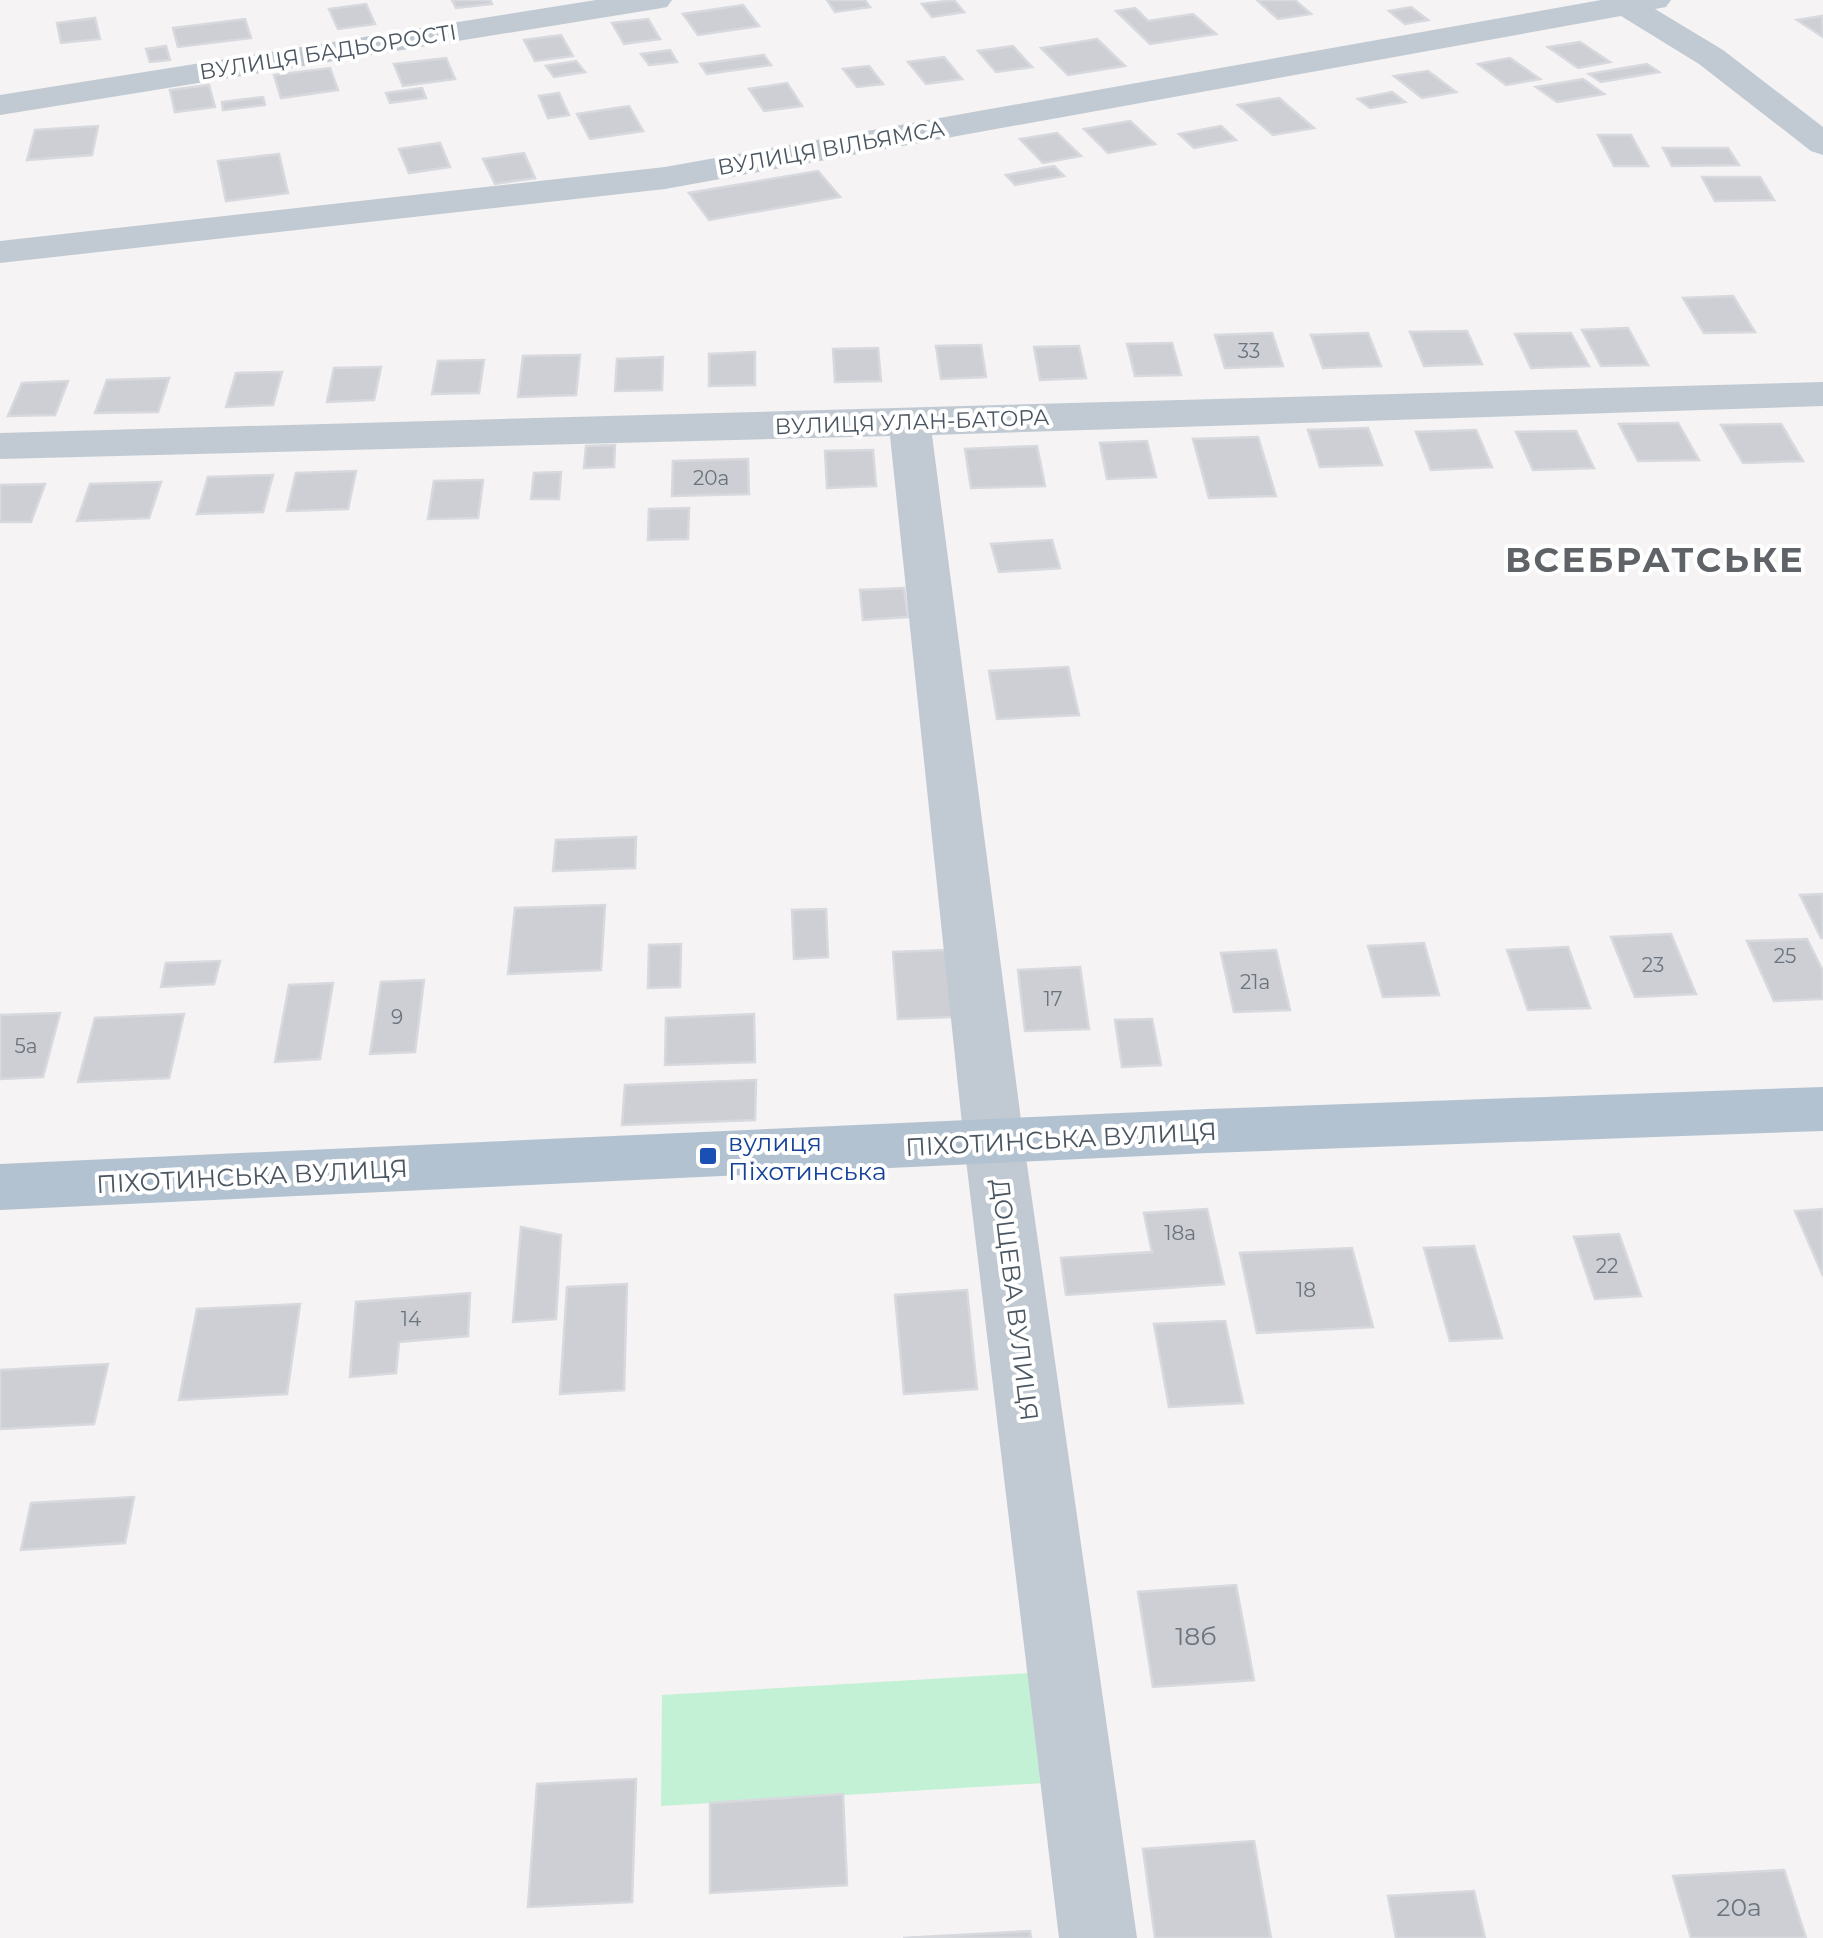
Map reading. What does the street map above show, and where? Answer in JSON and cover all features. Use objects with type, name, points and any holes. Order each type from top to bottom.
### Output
[{"type":"main road","name":"ПІХОТИНСЬКА ВУЛИЦЯ","points":[[0,1187],[1823,1109]]},
{"type":"street","name":"ВУЛИЦЯ БАДЬОРОСТІ","points":[[0,104],[656,0]]},
{"type":"street","points":[[1632,2],[1823,144]]},
{"type":"street","name":"ВУЛИЦЯ ВІЛЬЯМСА","points":[[0,252],[665,178],[1632,2]]},
{"type":"street","name":"ВУЛИЦЯ УЛАН-БАТОРА","points":[[0,446],[1816,405]]},
{"type":"street","name":"ДОЩЕВА ВУЛИЦЯ","points":[[910,423],[994,1143],[1098,1938]]},
{"type":"green space","points":[[1032,1673],[1045,1783],[661,1806],[662,1695]]},
{"type":"building","points":[[452,0],[490,0],[492,4],[456,8]]},
{"type":"building","points":[[827,0],[865,0],[870,7],[835,12]]},
{"type":"building","points":[[954,0],[964,12],[932,17],[922,4]]},
{"type":"building","points":[[1257,0],[1295,0],[1311,14],[1278,19]]},
{"type":"building","points":[[366,4],[375,24],[338,29],[329,9]]},
{"type":"building","points":[[743,5],[759,26],[698,35],[683,14]]},
{"type":"building","points":[[1411,7],[1428,20],[1405,24],[1389,11]]},
{"type":"building","points":[[1135,8],[1148,21],[1193,14],[1216,34],[1150,44],[1116,11]]},
{"type":"building","points":[[1822,16],[1823,37],[1797,20]]},
{"type":"building","points":[[95,18],[100,39],[61,43],[57,23]]},
{"type":"building","points":[[245,19],[251,38],[178,47],[173,28]]},
{"type":"building","points":[[648,19],[660,39],[624,44],[612,23]]},
{"type":"building","points":[[561,35],[573,56],[535,61],[524,40]]},
{"type":"building","points":[[1097,39],[1125,66],[1068,75],[1041,48]]},
{"type":"building","points":[[1580,42],[1610,62],[1578,68],[1548,47]]},
{"type":"building","points":[[166,46],[170,60],[150,62],[146,49]]},
{"type":"building","points":[[1013,46],[1032,67],[996,72],[978,51]]},
{"type":"building","points":[[670,50],[677,62],[649,65],[641,54]]},
{"type":"building","points":[[764,55],[771,65],[707,74],[700,64]]},
{"type":"building","points":[[944,57],[962,79],[926,84],[908,62]]},
{"type":"building","points":[[446,58],[455,79],[403,86],[394,64]]},
{"type":"building","points":[[1510,58],[1540,79],[1506,85],[1478,64]]},
{"type":"building","points":[[576,61],[585,72],[554,77],[546,66]]},
{"type":"building","points":[[1647,64],[1659,72],[1601,82],[1589,74]]},
{"type":"building","points":[[869,66],[883,84],[857,87],[843,69]]},
{"type":"building","points":[[330,68],[338,90],[281,98],[274,75]]},
{"type":"building","points":[[1428,71],[1456,92],[1422,98],[1394,76]]},
{"type":"building","points":[[1583,79],[1604,94],[1557,102],[1536,87]]},
{"type":"building","points":[[787,83],[802,106],[764,111],[749,89]]},
{"type":"building","points":[[209,85],[215,107],[175,112],[170,90]]},
{"type":"building","points":[[422,88],[426,98],[390,103],[386,93]]},
{"type":"building","points":[[1392,92],[1405,102],[1370,108],[1358,99]]},
{"type":"building","points":[[559,93],[569,115],[548,118],[539,96]]},
{"type":"building","points":[[263,97],[265,105],[223,110],[222,102]]},
{"type":"building","points":[[1279,98],[1314,128],[1273,135],[1238,105]]},
{"type":"building","points":[[629,106],[643,131],[590,139],[577,114]]},
{"type":"building","points":[[1130,121],[1155,144],[1108,153],[1084,129]]},
{"type":"building","points":[[98,126],[92,155],[27,160],[35,130]]},
{"type":"building","points":[[1221,126],[1236,140],[1194,148],[1179,134]]},
{"type":"building","points":[[1057,133],[1081,156],[1043,163],[1020,139]]},
{"type":"building","points":[[1598,135],[1631,135],[1648,166],[1614,166]]},
{"type":"building","points":[[440,143],[450,167],[409,173],[399,149]]},
{"type":"building","points":[[1663,148],[1728,148],[1739,165],[1672,166]]},
{"type":"building","points":[[524,153],[535,178],[495,184],[483,159]]},
{"type":"building","points":[[279,154],[288,193],[226,201],[218,161]]},
{"type":"building","points":[[1054,166],[1064,176],[1015,185],[1006,175]]},
{"type":"building","points":[[818,171],[840,197],[709,220],[689,193]]},
{"type":"building","points":[[1702,177],[1760,177],[1774,200],[1715,201]]},
{"type":"building","points":[[1733,296],[1755,332],[1704,333],[1683,298]]},
{"type":"building","points":[[1628,328],[1648,365],[1601,366],[1582,330]]},
{"type":"building","points":[[1467,331],[1482,364],[1424,366],[1410,332]]},
{"type":"building","points":[[1272,333],[1283,366],[1225,368],[1215,335]]},
{"type":"building","points":[[1368,333],[1381,366],[1323,368],[1311,335]]},
{"type":"building","points":[[1571,333],[1589,366],[1531,368],[1515,334]]},
{"type":"building","points":[[1172,343],[1181,375],[1135,376],[1127,344]]},
{"type":"building","points":[[981,345],[986,377],[941,379],[936,346]]},
{"type":"building","points":[[1079,346],[1086,378],[1040,380],[1034,347]]},
{"type":"building","points":[[878,348],[881,381],[835,382],[833,349]]},
{"type":"building","points":[[755,352],[755,385],[709,386],[709,354]]},
{"type":"building","points":[[580,355],[576,395],[518,397],[523,356]]},
{"type":"building","points":[[663,357],[662,390],[615,391],[617,359]]},
{"type":"building","points":[[484,360],[479,393],[432,394],[438,361]]},
{"type":"building","points":[[381,367],[374,400],[327,402],[334,368]]},
{"type":"building","points":[[282,372],[273,405],[226,407],[236,373]]},
{"type":"building","points":[[169,378],[158,412],[95,413],[107,380]]},
{"type":"building","points":[[68,381],[55,415],[8,416],[22,383]]},
{"type":"building","points":[[1678,423],[1699,460],[1638,461],[1619,424]]},
{"type":"building","points":[[1781,424],[1803,461],[1743,463],[1721,425]]},
{"type":"building","points":[[1368,428],[1382,465],[1320,467],[1308,430]]},
{"type":"building","points":[[1476,430],[1492,467],[1431,470],[1416,432]]},
{"type":"building","points":[[1576,431],[1594,468],[1533,470],[1516,432]]},
{"type":"building","points":[[1258,437],[1276,496],[1209,498],[1193,439]]},
{"type":"building","points":[[1147,441],[1156,477],[1107,479],[1100,443]]},
{"type":"building","points":[[615,445],[614,467],[584,468],[586,446]]},
{"type":"building","points":[[1037,446],[1045,486],[971,488],[965,449]]},
{"type":"building","points":[[873,450],[876,486],[827,488],[825,451]]},
{"type":"building","points":[[748,459],[749,494],[672,496],[673,461]]},
{"type":"building","points":[[356,471],[348,509],[287,511],[296,473]]},
{"type":"building","points":[[561,472],[559,499],[531,499],[534,473]]},
{"type":"building","points":[[273,475],[263,512],[197,514],[208,477]]},
{"type":"building","points":[[483,480],[478,518],[428,519],[434,481]]},
{"type":"building","points":[[161,482],[149,518],[77,521],[90,484]]},
{"type":"building","points":[[45,484],[31,522],[0,522],[0,485]]},
{"type":"building","points":[[689,508],[688,539],[648,540],[649,509]]},
{"type":"building","points":[[1052,540],[1060,568],[999,572],[991,544]]},
{"type":"building","points":[[904,588],[908,617],[863,620],[860,590]]},
{"type":"building","points":[[1068,667],[1079,715],[997,719],[989,671]]},
{"type":"building","points":[[636,837],[635,868],[553,871],[556,840]]},
{"type":"building","points":[[1823,894],[1823,938],[1821,938],[1800,895]]},
{"type":"building","points":[[605,905],[601,970],[508,974],[515,908]]},
{"type":"building","points":[[826,909],[828,957],[794,959],[792,910]]},
{"type":"building","points":[[1671,934],[1696,994],[1635,997],[1611,937]]},
{"type":"building","points":[[1807,939],[1823,971],[1823,999],[1774,1001],[1747,941]]},
{"type":"building","points":[[1424,943],[1439,995],[1383,997],[1368,946]]},
{"type":"building","points":[[681,944],[680,987],[648,988],[649,945]]},
{"type":"building","points":[[1568,947],[1590,1008],[1528,1010],[1507,950]]},
{"type":"building","points":[[946,950],[953,1017],[898,1019],[893,952]]},
{"type":"building","points":[[1276,950],[1290,1010],[1234,1012],[1221,953]]},
{"type":"building","points":[[220,961],[214,984],[161,987],[166,963]]},
{"type":"building","points":[[1080,967],[1089,1029],[1025,1031],[1018,970]]},
{"type":"building","points":[[424,980],[415,1052],[370,1054],[381,982]]},
{"type":"building","points":[[333,983],[320,1059],[275,1062],[289,985]]},
{"type":"building","points":[[60,1013],[43,1077],[0,1079],[0,1015]]},
{"type":"building","points":[[184,1014],[169,1078],[78,1082],[95,1018]]},
{"type":"building","points":[[754,1014],[755,1062],[665,1065],[666,1018]]},
{"type":"building","points":[[1152,1019],[1161,1065],[1122,1067],[1115,1020]]},
{"type":"building","points":[[756,1080],[755,1120],[622,1125],[625,1085]]},
{"type":"building","points":[[1207,1209],[1224,1284],[1066,1295],[1061,1258],[1152,1252],[1144,1213]]},
{"type":"building","points":[[1823,1209],[1823,1276],[1795,1211]]},
{"type":"building","points":[[521,1227],[561,1235],[556,1319],[513,1322]]},
{"type":"building","points":[[1619,1234],[1641,1296],[1595,1299],[1574,1237]]},
{"type":"building","points":[[1474,1246],[1502,1338],[1450,1341],[1424,1248]]},
{"type":"building","points":[[1352,1248],[1373,1327],[1257,1333],[1240,1253]]},
{"type":"building","points":[[627,1284],[624,1390],[560,1394],[567,1287]]},
{"type":"building","points":[[967,1290],[977,1389],[904,1394],[895,1295]]},
{"type":"building","points":[[470,1293],[468,1336],[399,1342],[396,1373],[350,1377],[356,1302]]},
{"type":"building","points":[[300,1304],[287,1394],[179,1400],[197,1309]]},
{"type":"building","points":[[1225,1321],[1243,1403],[1169,1407],[1154,1324]]},
{"type":"building","points":[[108,1364],[94,1424],[0,1429],[0,1370]]},
{"type":"building","points":[[134,1497],[125,1543],[21,1550],[31,1503]]},
{"type":"building","points":[[1236,1585],[1254,1680],[1153,1687],[1138,1592]]},
{"type":"building","points":[[636,1779],[632,1902],[528,1907],[537,1784]]},
{"type":"building","points":[[843,1794],[847,1885],[710,1893],[710,1803]]},
{"type":"building","points":[[1254,1841],[1271,1938],[1155,1938],[1143,1849]]},
{"type":"building","points":[[1784,1870],[1806,1938],[1691,1938],[1673,1876]]},
{"type":"building","points":[[1474,1891],[1485,1938],[1396,1938],[1388,1896]]},
{"type":"building","points":[[1030,1931],[1031,1938],[903,1938]]},
{"type":"place","name":"вулиця Піхотинська","points":[[708,1156]]},
{"type":"district","name":"ВСЕБРАТСЬКЕ","points":[[1655,559]]}]
